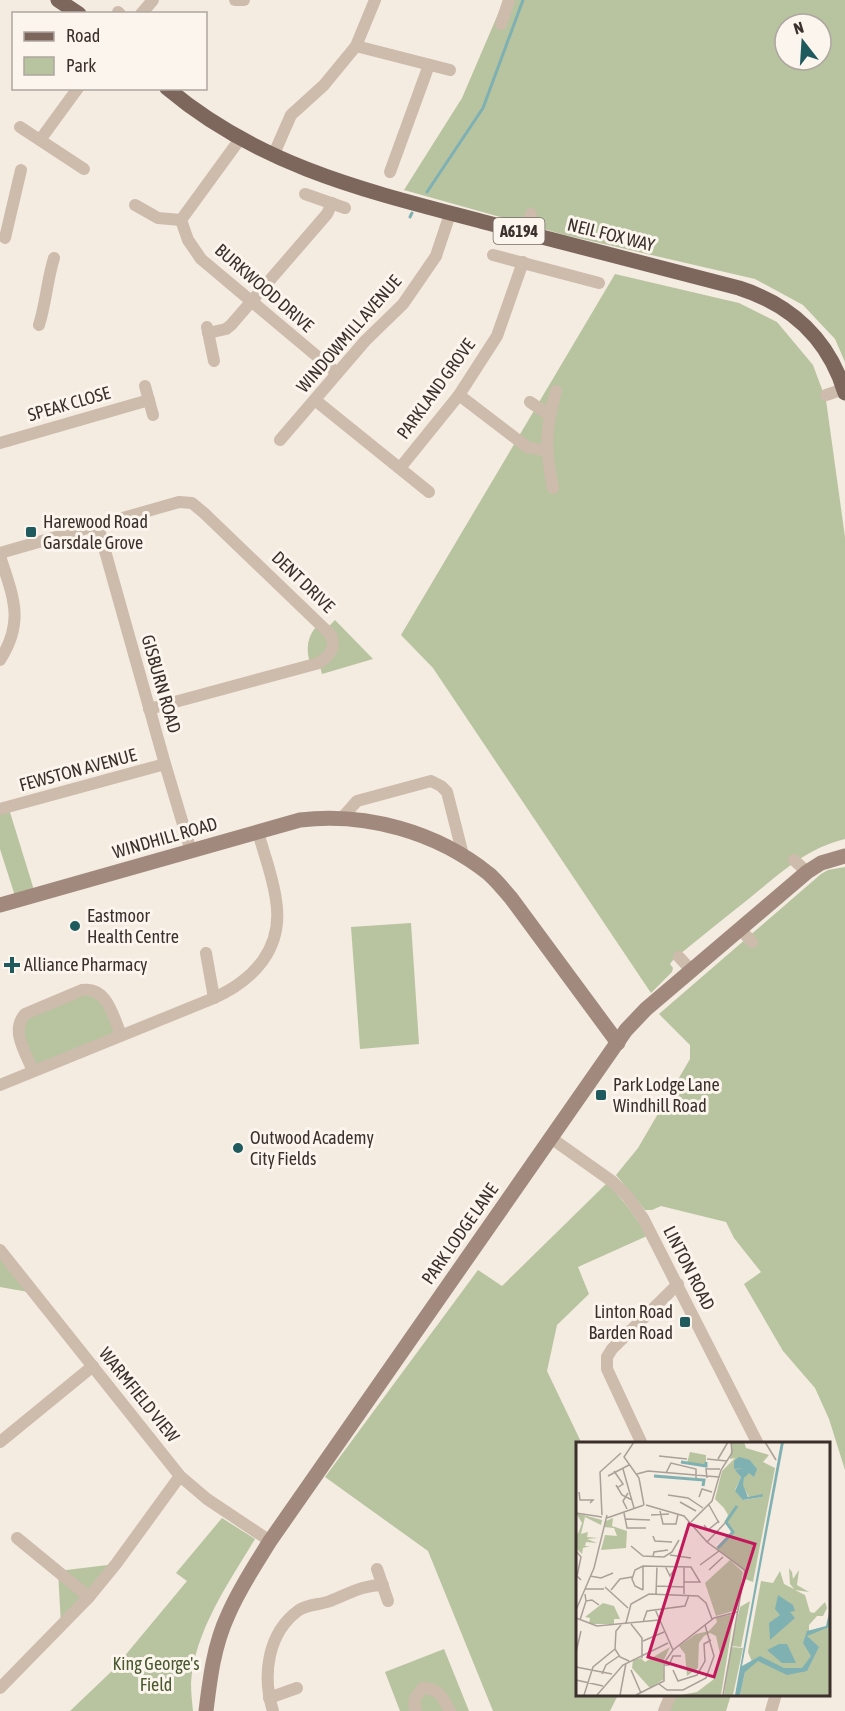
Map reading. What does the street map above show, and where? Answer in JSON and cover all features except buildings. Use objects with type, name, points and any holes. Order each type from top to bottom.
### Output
[{"type":"main road","points":[[58,0],[76,12]]},
{"type":"main road","name":"NEIL FOX WAY","points":[[169,90],[184,103],[240,139],[273,156],[327,178],[450,214],[764,296],[800,320],[820,342],[831,359],[844,391]]},
{"type":"street","points":[[143,12],[153,0]]},
{"type":"street","points":[[235,0],[244,0]]},
{"type":"street","points":[[273,156],[291,115],[324,85],[356,46],[375,0]]},
{"type":"street","points":[[501,24],[508,1]]},
{"type":"street","points":[[356,46],[450,70]]},
{"type":"street","points":[[390,172],[429,65]]},
{"type":"street","points":[[40,140],[77,90]]},
{"type":"street","points":[[20,127],[84,169]]},
{"type":"street","points":[[135,205],[158,218],[180,220],[240,139]]},
{"type":"street","points":[[5,238],[21,170]]},
{"type":"street","points":[[305,194],[345,208]]},
{"type":"street","points":[[214,361],[208,330],[229,327],[327,214],[332,204]]},
{"type":"street","name":"WINDOWMILL AVENUE","points":[[280,440],[365,341],[403,304],[436,256],[450,214]]},
{"type":"street","points":[[524,233],[531,214]]},
{"type":"street","name":"BURKWOOD DRIVE","points":[[180,220],[188,240],[201,259],[337,373]]},
{"type":"street","points":[[493,255],[599,283]]},
{"type":"street","points":[[39,325],[46,305],[49,275],[54,258]]},
{"type":"street","name":"PARKLAND GROVE","points":[[400,468],[459,395],[497,336],[523,262]]},
{"type":"street","points":[[145,386],[153,415]]},
{"type":"street","points":[[553,488],[546,451],[549,415],[556,391]]},
{"type":"street","points":[[826,395],[844,391]]},
{"type":"street","points":[[459,395],[527,447],[546,451]]},
{"type":"street","name":"SPEAK CLOSE","points":[[0,443],[148,400]]},
{"type":"street","points":[[315,400],[429,492]]},
{"type":"street","points":[[530,402],[549,415]]},
{"type":"street","name":"DENT DRIVE","points":[[98,526],[179,502],[192,503],[326,629],[334,644],[333,651],[327,657],[310,666],[149,709]]},
{"type":"street","points":[[0,660],[9,646],[16,622],[13,597],[0,554],[98,526]]},
{"type":"street","name":"GISBURN ROAD","points":[[98,526],[191,851]]},
{"type":"street","name":"FEWSTON AVENUE","points":[[1,806],[165,764]]},
{"type":"street","points":[[341,819],[357,801],[431,781],[447,792],[463,855]]},
{"type":"street","name":"WINDHILL ROAD","points":[[0,905],[300,820],[319,818],[370,821],[419,835],[463,855],[491,876],[511,898],[618,1043]]},
{"type":"street","points":[[0,1085],[214,998],[234,989],[248,978],[260,966],[273,941],[277,919],[276,900],[258,832]]},
{"type":"street","name":"PARK LODGE LANE","points":[[206,1711],[209,1680],[218,1642],[228,1615],[270,1541],[633,1021],[807,872],[821,863],[845,856]]},
{"type":"street","points":[[794,860],[807,872]]},
{"type":"street","points":[[740,929],[752,942]]},
{"type":"street","points":[[206,953],[214,998]]},
{"type":"street","points":[[679,957],[691,970]]},
{"type":"street","points":[[33,1071],[18,1034],[18,1025],[22,1018],[25,1014],[82,990],[90,989],[99,992],[106,1000],[121,1035]]},
{"type":"street","name":"LINTON ROAD","points":[[552,1138],[613,1182],[643,1218],[757,1442]]},
{"type":"street","name":"WARMFIELD VIEW","points":[[0,1250],[180,1476],[207,1499],[270,1541]]},
{"type":"street","points":[[641,1442],[609,1375],[607,1357],[612,1349],[678,1284]]},
{"type":"street","points":[[0,1443],[93,1366]]},
{"type":"street","points":[[0,1688],[89,1597],[180,1476]]},
{"type":"street","points":[[17,1538],[89,1597]]},
{"type":"street","points":[[377,1569],[387,1601]]},
{"type":"street","points":[[273,1711],[267,1678],[268,1657],[288,1620],[301,1609],[329,1602],[370,1585],[382,1585]]},
{"type":"street","points":[[269,1698],[297,1688]]},
{"type":"street","points":[[416,1711],[414,1698],[423,1688],[433,1689],[440,1693],[450,1711]]},
{"type":"street","points":[[664,1711],[671,1696]]},
{"type":"street","points":[[771,1711],[776,1696]]},
{"type":"green space","points":[[504,0],[845,0],[845,362],[835,339],[803,305],[755,279],[565,235],[404,190],[462,98]]},
{"type":"green space","points":[[615,274],[739,303],[777,322],[813,365],[826,400],[845,537],[845,839],[806,855],[784,870],[674,959],[670,964],[673,968],[672,972],[651,993],[433,668],[401,635]]},
{"type":"green space","points":[[335,620],[373,659],[322,674],[319,663],[311,666],[308,643],[319,623],[326,629]]},
{"type":"green space","points":[[9,809],[34,890],[15,896],[0,849],[0,812]]},
{"type":"green space","points":[[845,867],[845,1470],[829,1419],[815,1388],[783,1351],[744,1284],[761,1272],[734,1238],[726,1222],[661,1206],[645,1210],[616,1175],[638,1148],[690,1059],[690,1045],[659,1014],[821,874],[828,870]]},
{"type":"green space","points":[[411,923],[419,1044],[360,1049],[351,927]]},
{"type":"green space","points":[[82,990],[99,992],[121,1035],[33,1071],[18,1034],[22,1018]]},
{"type":"green space","points":[[607,1183],[629,1208],[647,1236],[578,1267],[589,1294],[557,1325],[547,1371],[581,1442],[576,1442],[576,1696],[618,1696],[610,1711],[493,1711],[428,1551],[325,1477],[478,1270],[502,1286]]},
{"type":"green space","points":[[0,1250],[34,1293],[0,1287]]},
{"type":"green space","name":"King George's Field","points":[[222,1518],[255,1539],[214,1608],[199,1645],[191,1683],[193,1711],[70,1711],[113,1670],[187,1581],[176,1573]]},
{"type":"green space","points":[[116,1564],[61,1625],[58,1571]]},
{"type":"green space","points":[[444,1649],[469,1711],[400,1711],[385,1672]]},
{"type":"green space","points":[[671,1696],[731,1696],[726,1711],[664,1711]]},
{"type":"waterway","points":[[427,192],[483,108],[523,0]]},
{"type":"waterway","points":[[410,217],[412,213]]},
{"type":"place","name":"Harewood Road Garsdale Grove","points":[[31,532]]},
{"type":"place","name":"Eastmoor Health Centre","points":[[75,926]]},
{"type":"place","name":"Alliance Pharmacy","points":[[12,965]]},
{"type":"place","name":"Park Lodge Lane Windhill Road","points":[[601,1095]]},
{"type":"place","name":"Outwood Academy City Fields","points":[[238,1148]]},
{"type":"place","name":"Linton Road Barden Road","points":[[685,1322]]}]
